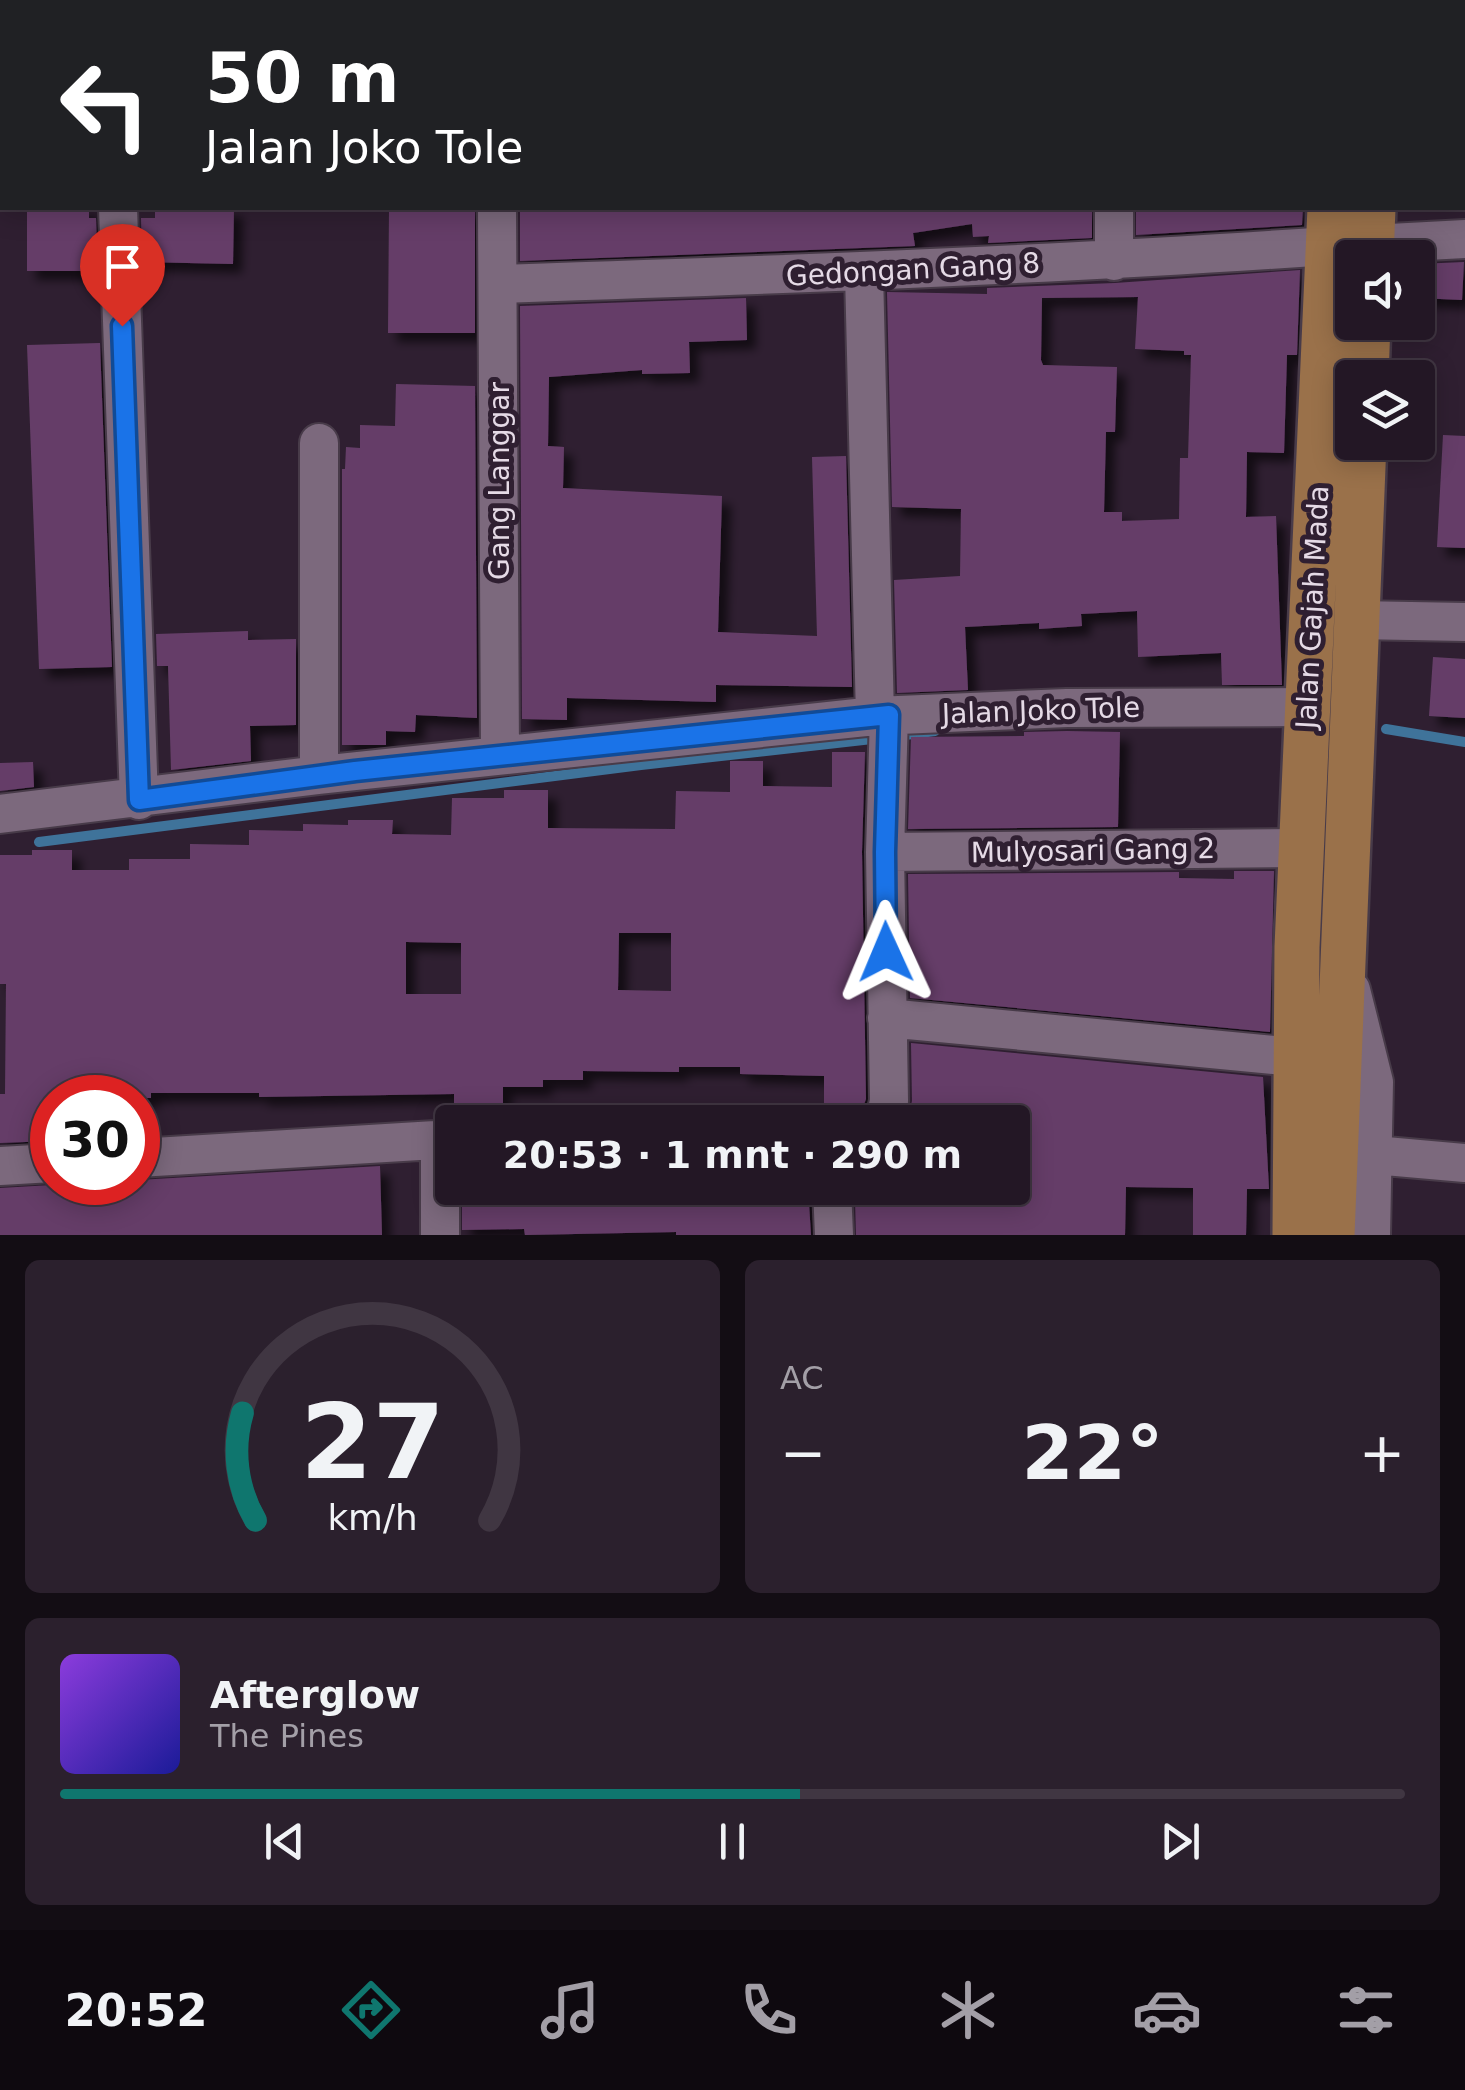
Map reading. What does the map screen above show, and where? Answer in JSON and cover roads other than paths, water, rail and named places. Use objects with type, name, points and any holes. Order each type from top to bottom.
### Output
[{"type":"main road","name":"Jalan Gajah Mada","points":[[1294,1235],[1297,947],[1308,706],[1354,232]]},
{"type":"main road","name":"Jalan Gajah Mada","points":[[1332,1235],[1363,460]]},
{"type":"street","points":[[118,210],[139,800]]},
{"type":"street","name":"Gang Langgar","points":[[497,210],[500,755]]},
{"type":"street","points":[[1114,210],[1114,261]]},
{"type":"street","name":"Gedongan Gang 8","points":[[498,284],[1114,261],[1354,232],[1465,239]]},
{"type":"street","points":[[864,272],[885,726],[888,1105]]},
{"type":"street","points":[[318,776],[320,444]]},
{"type":"street","points":[[1356,620],[1465,622]]},
{"type":"street","name":"Jalan Joko Tole","points":[[0,814],[500,755],[1067,708],[1308,706]]},
{"type":"street","name":"Mulyosari Gang 2","points":[[885,852],[1301,848]]},
{"type":"street","name":"Jalan Gajah Mada","points":[[1278,1235],[1295,1058],[1297,947]]},
{"type":"street","name":"Jalan Gajah Mada","points":[[1343,958],[1374,1082],[1370,1235]]},
{"type":"street","points":[[887,1018],[1295,1058]]},
{"type":"street","points":[[160,1157],[435,1140]]},
{"type":"street","points":[[1374,1155],[1465,1163]]},
{"type":"street","points":[[0,1166],[30,1164]]},
{"type":"street","points":[[440,1235],[442,1205]]},
{"type":"street","points":[[833,1205],[834,1235]]},
{"type":"waterway","points":[[1386,729],[1465,742]]},
{"type":"waterway","points":[[898,736],[935,731]]},
{"type":"waterway","points":[[39,842],[881,738]]}]
